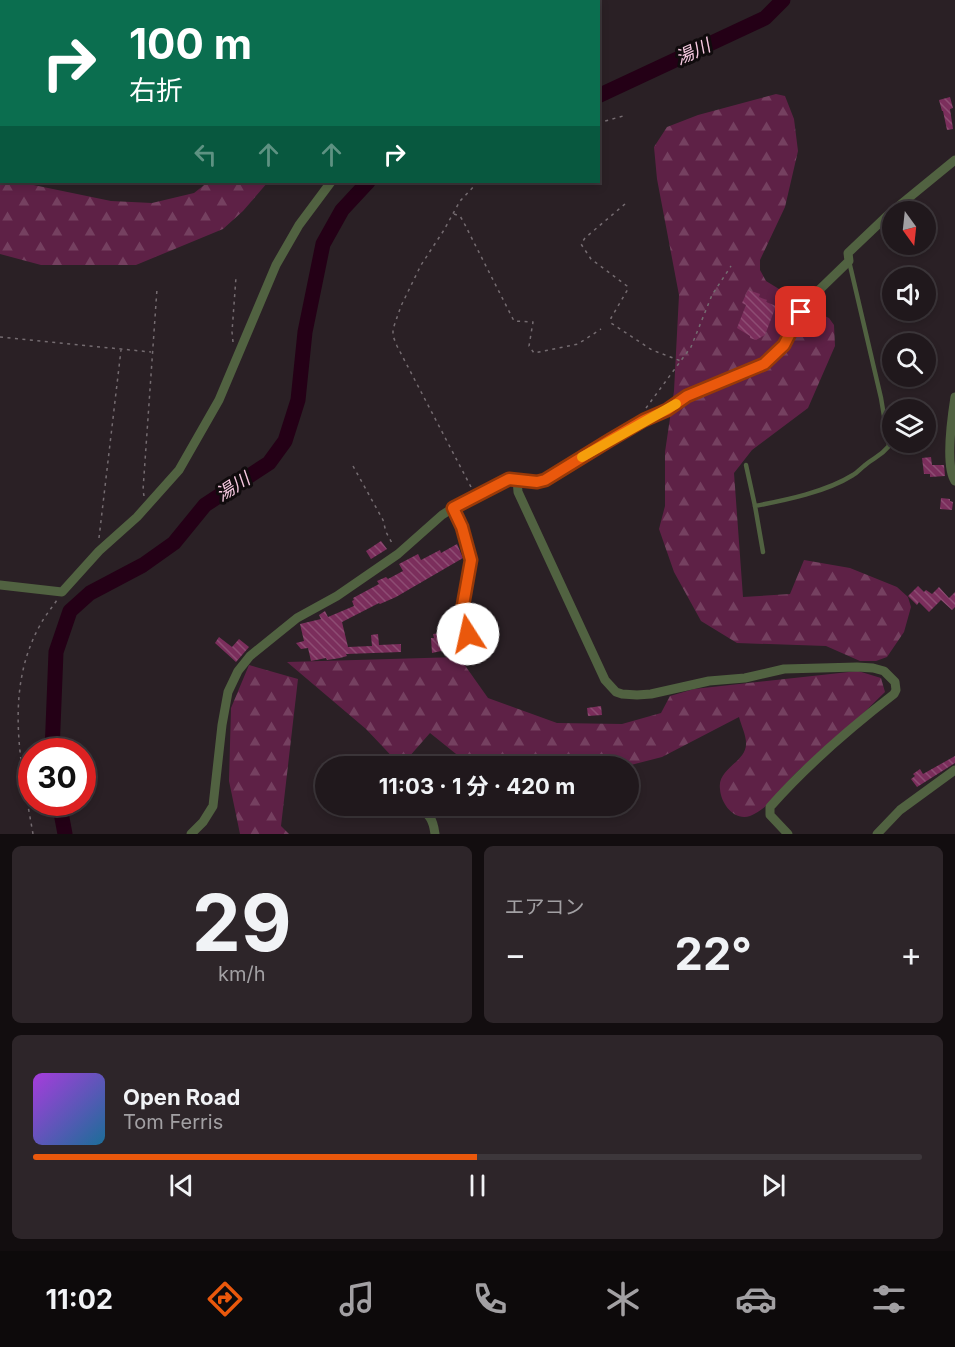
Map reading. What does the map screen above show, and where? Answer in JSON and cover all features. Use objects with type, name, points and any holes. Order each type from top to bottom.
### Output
[{"type":"street","points":[[191,834],[203,822],[213,806],[228,692],[243,663],[282,628],[337,596],[398,554],[453,508],[509,479],[537,482],[545,480],[644,420],[667,410],[687,396],[751,370],[774,356],[784,345],[801,312],[849,261],[848,253],[934,175],[955,160]]},
{"type":"street","points":[[0,585],[62,592],[99,551],[149,504],[179,470],[219,400],[276,266],[299,225],[330,183]]},
{"type":"street","points":[[955,397],[950,440],[951,475],[955,481]]},
{"type":"street","points":[[517,479],[518,492],[558,581],[605,680],[616,692],[651,694],[709,681],[745,678],[784,669],[873,668],[884,671],[895,682],[894,694],[804,771],[770,807],[770,815],[788,834]]},
{"type":"street","points":[[453,508],[462,527],[471,560],[463,605],[468,634]]},
{"type":"street","points":[[877,834],[900,810],[955,770]]},
{"type":"street","points":[[431,816],[434,822],[435,834]]},
{"type":"lane","points":[[754,506],[790,499],[855,475],[865,464],[877,459],[889,446],[849,261]]},
{"type":"lane","points":[[746,465],[764,552]]},
{"type":"path","points":[[600,122],[623,116]]},
{"type":"path","points":[[476,496],[393,336],[397,317],[421,265],[466,192],[477,183]]},
{"type":"path","points":[[626,204],[585,237],[581,244],[591,259],[627,286],[628,289],[611,318],[611,323],[652,350],[681,361]]},
{"type":"path","points":[[453,213],[460,216],[463,221],[514,321],[533,322],[534,327],[529,346],[534,354],[578,344],[601,329]]},
{"type":"path","points":[[644,420],[645,410],[691,347],[712,295],[731,266]]},
{"type":"path","points":[[236,277],[232,332],[236,357]]},
{"type":"path","points":[[149,504],[144,498],[143,490],[157,289]]},
{"type":"path","points":[[0,337],[153,352]]},
{"type":"path","points":[[99,551],[99,531],[121,350]]},
{"type":"path","points":[[353,466],[383,520],[386,532],[398,554]]},
{"type":"path","points":[[33,834],[18,739],[19,688],[30,647],[39,626],[62,592]]},
{"type":"green space","points":[[776,94],[785,96],[794,119],[798,151],[785,207],[760,260],[760,270],[766,281],[829,318],[834,325],[835,346],[808,408],[752,450],[734,473],[743,597],[790,594],[804,560],[850,568],[897,587],[908,597],[911,607],[904,632],[887,657],[876,661],[860,661],[826,646],[737,643],[701,621],[674,572],[659,529],[665,506],[665,452],[674,391],[679,295],[657,179],[654,147],[667,127],[698,115]]},
{"type":"green space","points":[[0,183],[24,183],[111,201],[152,203],[194,193],[207,183],[267,183],[243,211],[223,229],[136,265],[41,265],[0,254]]},
{"type":"green space","points":[[459,657],[488,698],[557,723],[622,724],[661,713],[670,696],[694,689],[858,671],[881,678],[885,692],[835,740],[800,769],[771,802],[750,816],[744,817],[729,810],[720,789],[723,776],[745,750],[745,737],[739,717],[662,757],[639,763],[639,756],[459,756],[430,733],[410,756],[392,756],[366,729],[287,662]]},
{"type":"green space","points":[[249,665],[298,679],[281,826],[289,834],[240,834],[229,781],[231,708]]},
{"type":"building","points":[[950,97],[953,108],[950,109],[953,129],[947,130],[939,100]]},
{"type":"building","points":[[748,290],[760,294],[759,297],[776,306],[765,335],[756,340],[737,328],[746,305],[742,303]]},
{"type":"building","points":[[931,457],[932,465],[944,465],[945,476],[930,477],[930,474],[924,474],[922,458]]},
{"type":"building","points":[[941,498],[950,499],[953,502],[952,510],[940,509]]},
{"type":"building","points":[[381,541],[387,549],[371,559],[366,551]]},
{"type":"building","points":[[457,544],[463,558],[396,597],[342,622],[348,647],[372,646],[371,635],[378,634],[379,645],[401,644],[401,652],[346,654],[347,656],[340,658],[311,661],[308,648],[301,649],[296,643],[304,641],[300,624],[321,619],[319,615],[325,611],[328,617],[354,606],[353,598],[379,584],[377,581],[386,577],[388,579],[403,571],[399,564],[418,554],[421,560]]},
{"type":"building","points":[[918,586],[924,592],[926,590],[932,594],[939,587],[949,598],[955,592],[955,607],[952,610],[941,600],[929,612],[919,602],[917,605],[908,596]]},
{"type":"building","points":[[440,633],[441,635],[451,633],[455,648],[432,653],[431,638],[434,638],[433,634]]},
{"type":"building","points":[[219,637],[232,647],[239,639],[249,647],[236,662],[215,643]]},
{"type":"building","points":[[601,706],[602,715],[588,716],[587,708]]},
{"type":"building","points":[[955,756],[955,763],[917,787],[911,779],[915,776],[913,774],[920,769],[923,774]]},
{"type":"waterway","name":"湯川","points":[[600,95],[765,18],[783,0]]},
{"type":"waterway","name":"湯川","points":[[53,738],[56,652],[70,611],[90,593],[143,565],[174,543],[205,505],[269,463],[285,441],[298,400],[305,332],[323,244],[342,210],[367,183]]},
{"type":"waterway","name":"湯川","points":[[62,816],[65,834]]},
{"type":"slow traffic","points":[[582,457],[676,404]]},
{"type":"route","points":[[468,634],[463,605],[471,560],[462,527],[453,508],[509,479],[537,482],[545,480],[644,420],[667,410],[687,396],[764,364],[784,345],[801,312]]}]
